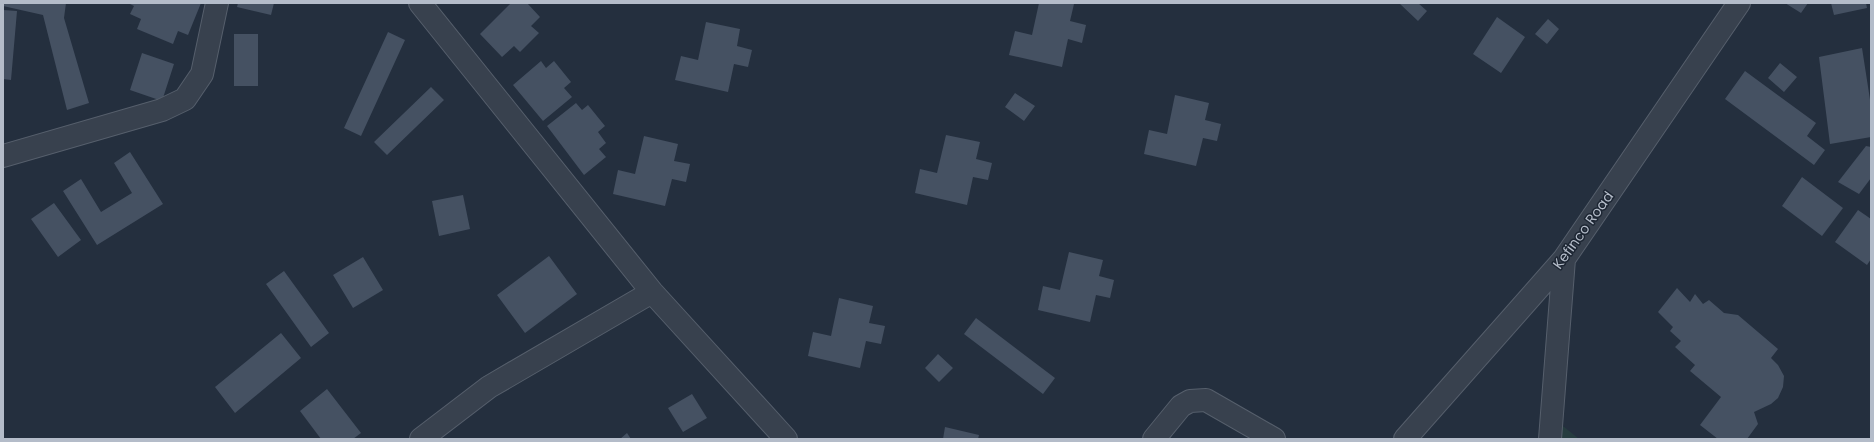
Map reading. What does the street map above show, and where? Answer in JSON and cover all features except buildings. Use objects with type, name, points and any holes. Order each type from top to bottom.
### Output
[{"type":"street","points":[[3,156],[162,110],[185,100],[202,74],[217,3]]},
{"type":"street","points":[[420,3],[652,292],[786,439]]},
{"type":"street","name":"Kefinco Road","points":[[1405,439],[1564,259],[1739,3]]},
{"type":"street","points":[[1550,439],[1564,259]]},
{"type":"street","points":[[421,439],[489,387],[652,292]]},
{"type":"street","points":[[1154,439],[1181,406],[1190,401],[1206,400],[1274,439]]},
{"type":"green space","points":[[1542,409],[1579,439],[1542,439]]}]
